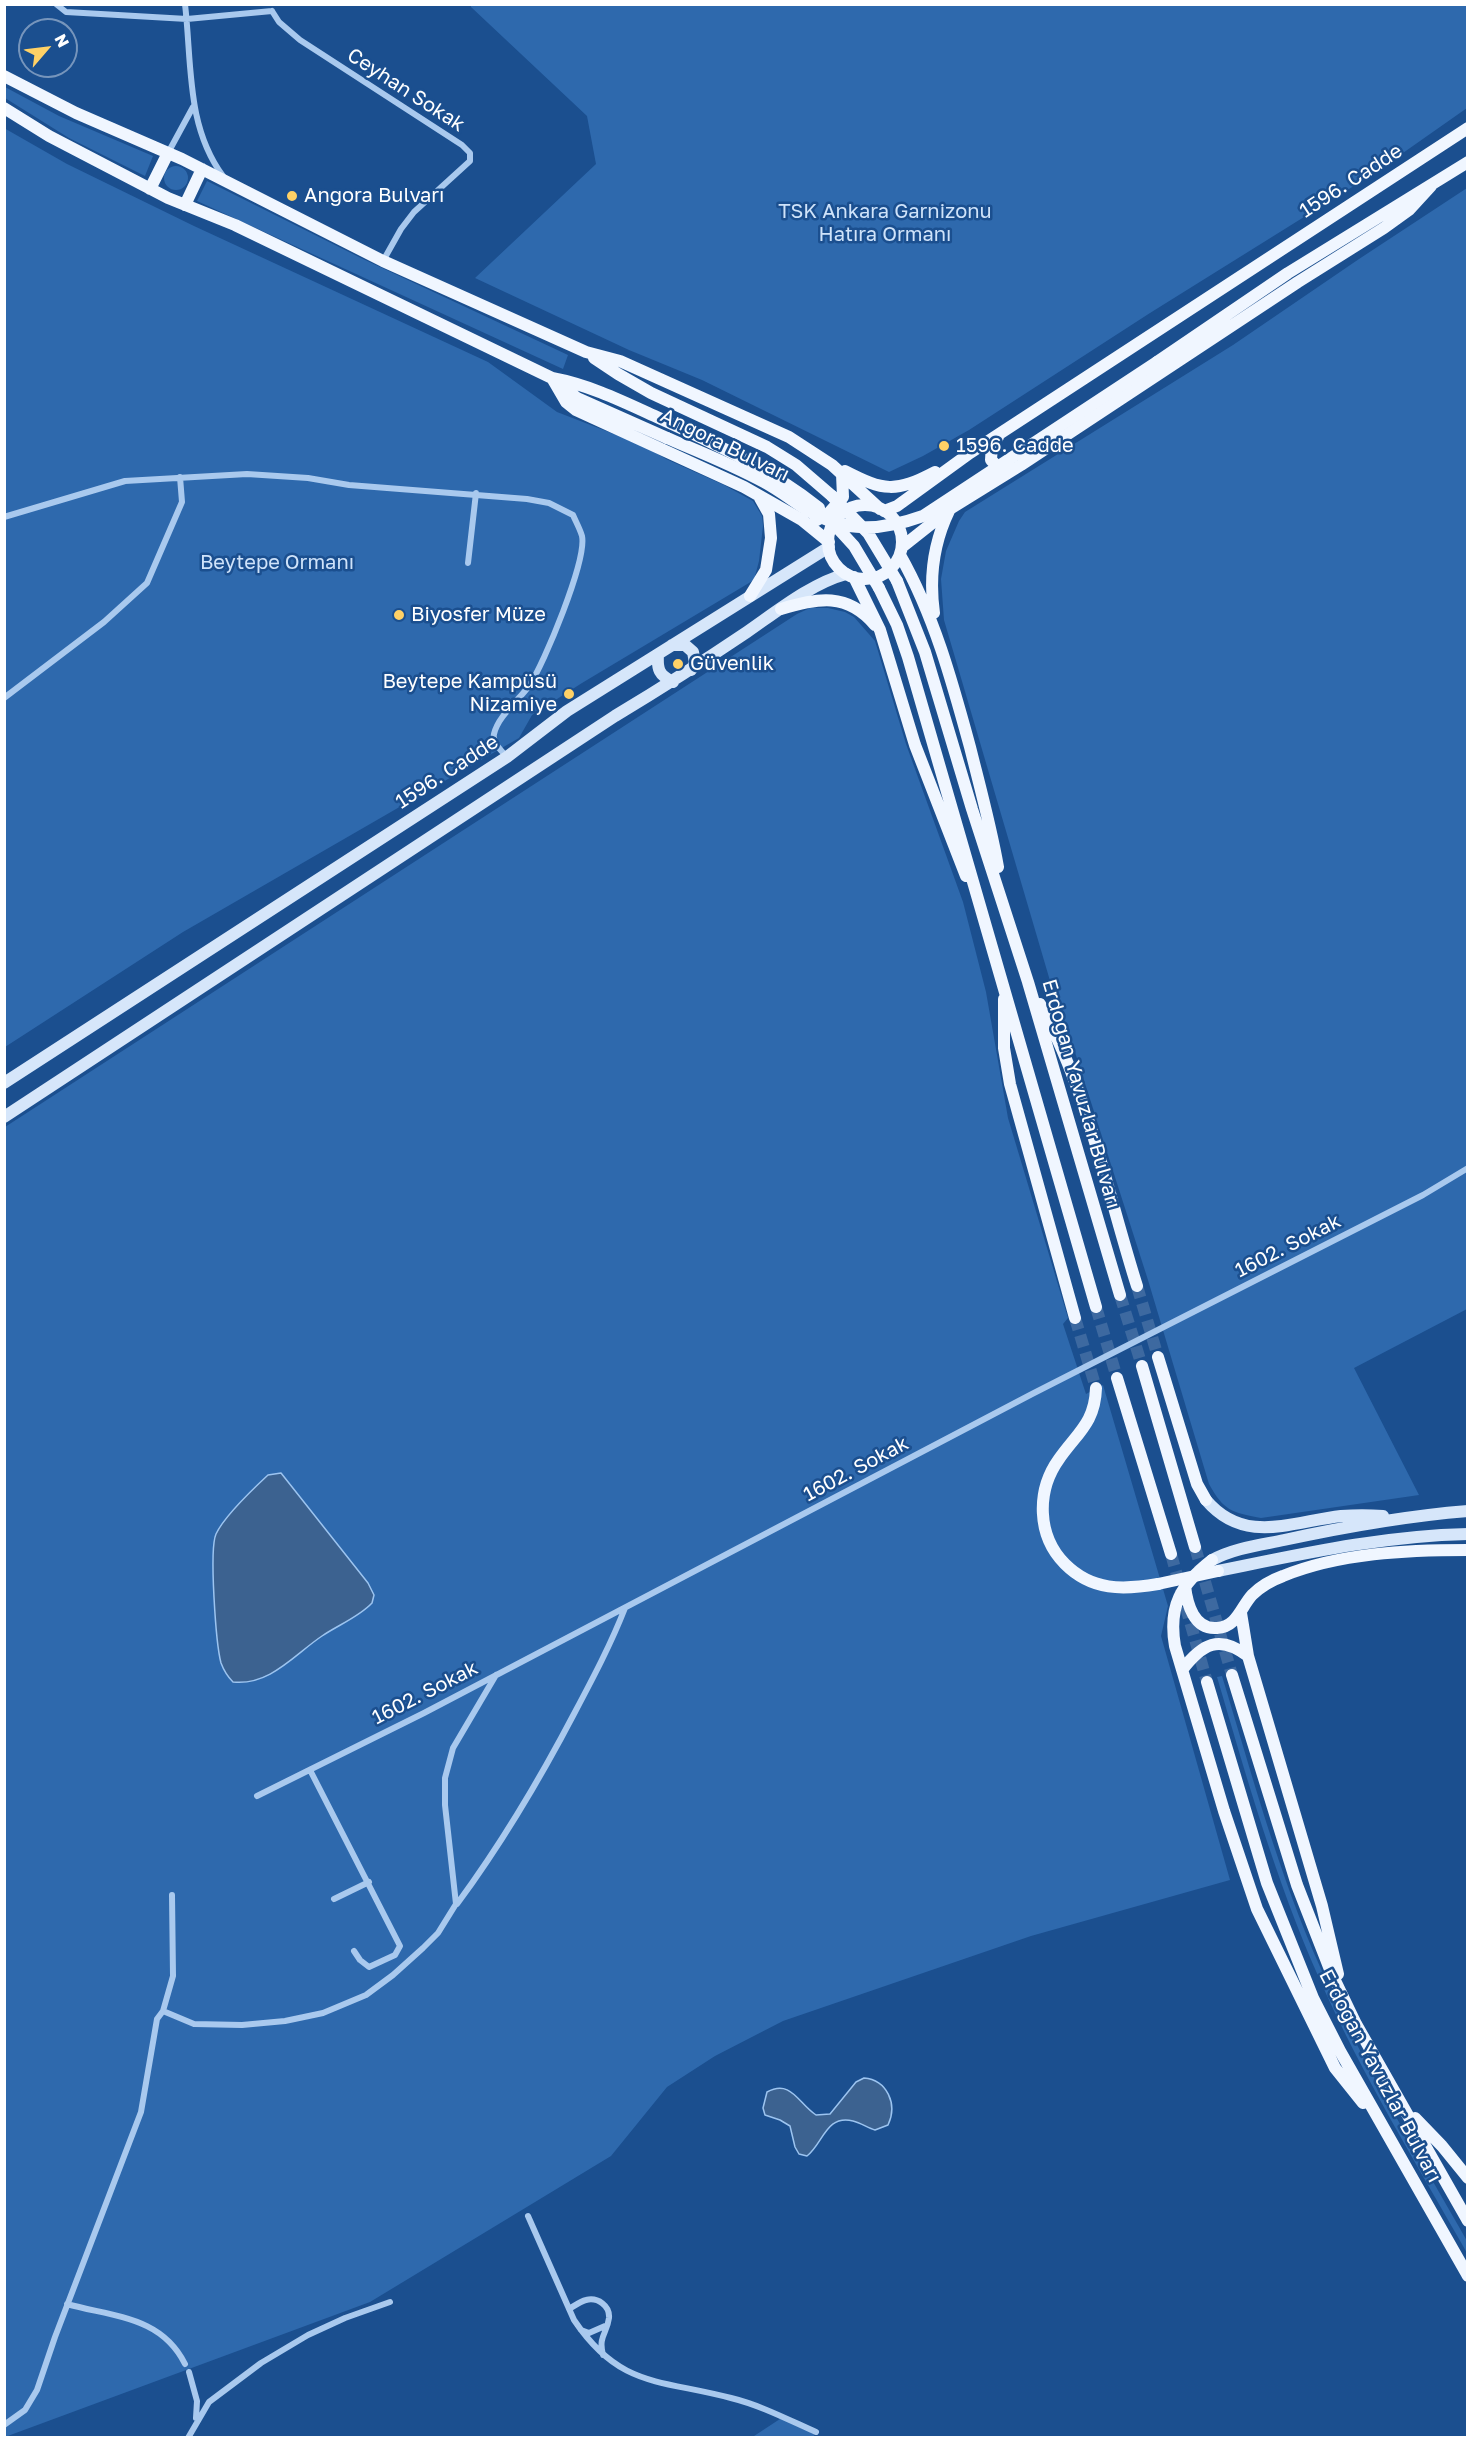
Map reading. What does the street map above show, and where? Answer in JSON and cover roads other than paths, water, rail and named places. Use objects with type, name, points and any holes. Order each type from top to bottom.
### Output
[{"type":"main road","name":"Angora Bulvarı","points":[[4,76],[76,113],[202,169],[384,261],[586,352],[620,361],[789,437],[832,465],[882,510]]},
{"type":"main road","name":"Angora Bulvarı","points":[[4,108],[49,136],[150,189],[235,225],[552,378],[607,394],[731,451],[789,485],[819,508],[854,546],[879,588],[897,625],[984,919]]},
{"type":"main road","name":"1596. Cadde","points":[[4,1083],[507,757],[567,711],[829,545],[830,531],[842,514],[860,506],[882,510],[897,506],[970,453],[1467,128]]},
{"type":"main road","points":[[150,189],[168,153]]},
{"type":"main road","points":[[4,1117],[605,723],[674,682],[781,609],[833,577],[850,575],[864,579],[884,574],[892,568],[901,551],[950,509],[1021,465],[1288,288],[1384,228],[1409,210],[1431,186],[1467,162]]},
{"type":"main road","points":[[185,205],[202,169]]},
{"type":"main road","name":"Angora Bulvarı","points":[[552,378],[577,398],[766,483],[809,511],[830,521],[859,527],[888,527],[923,516],[1288,273],[1431,186]]},
{"type":"main road","name":"Angora Bulvarı","points":[[586,352],[651,393],[767,447],[796,465],[832,496],[868,533],[897,581]]},
{"type":"main road","name":"Angora Bulvarı","points":[[552,378],[566,402],[576,410],[744,487],[802,520],[829,545]]},
{"type":"main road","points":[[1000,434],[992,444],[990,460],[997,466],[1021,465]]},
{"type":"main road","points":[[832,465],[866,482],[900,487],[912,484],[970,453]]},
{"type":"main road","points":[[802,520],[813,522],[819,520],[835,507],[843,497],[842,474]]},
{"type":"main road","points":[[750,596],[766,570],[771,538],[769,514],[766,505],[757,495]]},
{"type":"main road","points":[[936,635],[931,588],[932,565],[940,531],[950,509]]},
{"type":"main road","points":[[882,510],[894,519],[899,527],[901,551]]},
{"type":"main road","points":[[829,545],[835,562],[850,575],[880,630],[928,783],[984,919],[1096,1307]]},
{"type":"main road","name":"Erdoğan Yavuzlar Bulvarı","points":[[901,551],[921,594],[955,693],[982,792],[995,850],[1003,904]]},
{"type":"main road","name":"Erdoğan Yavuzlar Bulvarı","points":[[897,581],[925,652],[1028,982],[1120,1295]]},
{"type":"main road","points":[[781,609],[814,600],[834,600],[846,603],[860,611],[880,630]]},
{"type":"main road","points":[[672,645],[685,645],[693,652],[695,663],[691,670]]},
{"type":"main road","points":[[658,654],[657,669],[661,676],[674,682]]},
{"type":"main road","points":[[1028,982],[1059,1038],[1080,1092],[1137,1286]]},
{"type":"main road","points":[[1005,989],[1004,1048],[1010,1084],[1075,1318]]},
{"type":"main road","points":[[1158,1357],[1197,1484],[1206,1500],[1223,1517],[1256,1528],[1351,1515],[1411,1517]]},
{"type":"main road","points":[[1142,1366],[1195,1547]]},
{"type":"main road","points":[[1117,1378],[1171,1554]]},
{"type":"main road","points":[[1096,1388],[1091,1416],[1080,1434],[1059,1459],[1047,1485],[1043,1514],[1047,1537],[1059,1558],[1076,1574],[1095,1584],[1126,1589],[1158,1584],[1215,1565],[1408,1536],[1467,1534]]},
{"type":"main road","points":[[1378,2119],[1335,2068],[1257,1909],[1233,1840],[1175,1646],[1173,1620],[1177,1600],[1185,1586],[1215,1565],[1228,1552],[1411,1517],[1467,1510]]},
{"type":"main road","points":[[1185,1586],[1191,1612],[1207,1627],[1216,1629],[1227,1626],[1241,1613],[1246,1602],[1264,1586],[1299,1570],[1382,1554],[1467,1550]]},
{"type":"main road","points":[[1241,1613],[1248,1656],[1322,1906],[1343,1998]]},
{"type":"main road","points":[[1182,1670],[1203,1648],[1218,1643],[1234,1646],[1248,1656]]},
{"type":"main road","name":"Erdoğan Yavuzlar Bulvarı","points":[[1232,1675],[1297,1885],[1343,1998],[1467,2221]]},
{"type":"main road","name":"Erdoğan Yavuzlar Bulvarı","points":[[1207,1682],[1253,1838],[1281,1922],[1331,2034],[1467,2276]]},
{"type":"main road","points":[[1403,2107],[1442,2146],[1467,2178]]},
{"type":"street","points":[[56,4],[66,12],[187,19],[273,8]]},
{"type":"street","points":[[185,4],[193,106],[209,155],[227,182]]},
{"type":"street","name":"Ceyhan Sokak","points":[[273,8],[279,22],[300,40],[462,145],[470,153],[470,161],[424,201],[410,217],[384,261]]},
{"type":"street","points":[[168,153],[193,106]]},
{"type":"street","points":[[202,169],[209,155]]},
{"type":"street","points":[[4,517],[125,481],[247,474],[298,477],[350,485],[477,493],[549,503],[573,515],[582,537],[580,565],[541,664],[530,684],[508,711],[494,735],[495,742],[507,757]]},
{"type":"street","points":[[4,698],[104,622],[147,583],[182,502],[180,477]]},
{"type":"street","points":[[468,563],[477,493]]},
{"type":"street","name":"1602. Sokak","points":[[257,1796],[496,1675],[1032,1394],[1423,1195],[1467,1168]]},
{"type":"street","points":[[163,2011],[194,2024],[285,2021],[322,2013],[366,1995],[393,1975],[438,1933],[537,1785],[613,1640],[625,1608]]},
{"type":"street","points":[[456,1904],[445,1805],[445,1778],[453,1748],[496,1675]]},
{"type":"street","points":[[310,1770],[400,1946],[395,1955],[369,1967],[354,1951]]},
{"type":"street","points":[[334,1899],[369,1882]]},
{"type":"street","points":[[4,2425],[25,2410],[37,2390],[67,2304],[141,2112],[157,2019],[163,2011],[173,1976],[172,1895]]},
{"type":"street","points":[[528,2216],[580,2329],[611,2363],[640,2378],[734,2398],[816,2432]]},
{"type":"street","points":[[569,2309],[587,2300],[598,2300],[607,2307],[609,2316],[601,2337],[603,2355]]},
{"type":"street","points":[[188,2438],[209,2402],[261,2363],[308,2335],[345,2318],[390,2302]]},
{"type":"street","points":[[67,2304],[144,2323],[166,2338],[185,2364]]},
{"type":"street","points":[[580,2329],[589,2333],[598,2331],[607,2324]]},
{"type":"street","points":[[189,2372],[197,2401],[196,2421]]},
{"type":"tunnel","points":[[1137,1286],[1158,1357]]},
{"type":"tunnel","points":[[1120,1295],[1142,1366]]},
{"type":"tunnel","points":[[1096,1307],[1117,1378]]},
{"type":"tunnel","points":[[1075,1318],[1096,1388]]},
{"type":"tunnel","points":[[1195,1547],[1232,1675]]},
{"type":"tunnel","points":[[1171,1554],[1207,1682]]},
{"type":"place","name":"Angora Bulvarı","points":[[292,196]]},
{"type":"place","name":"1596. Cadde","points":[[944,446]]},
{"type":"place","name":"Biyosfer Müze","points":[[399,615]]},
{"type":"place","name":"Güvenlik","points":[[678,664]]},
{"type":"place","name":"Beytepe Kampüsü Nizamiye","points":[[569,694]]},
{"type":"park label","name":"TSK Ankara Garnizonu Hatıra Ormanı","points":[[885,224]]},
{"type":"park label","name":"Beytepe Ormanı","points":[[277,563]]}]
